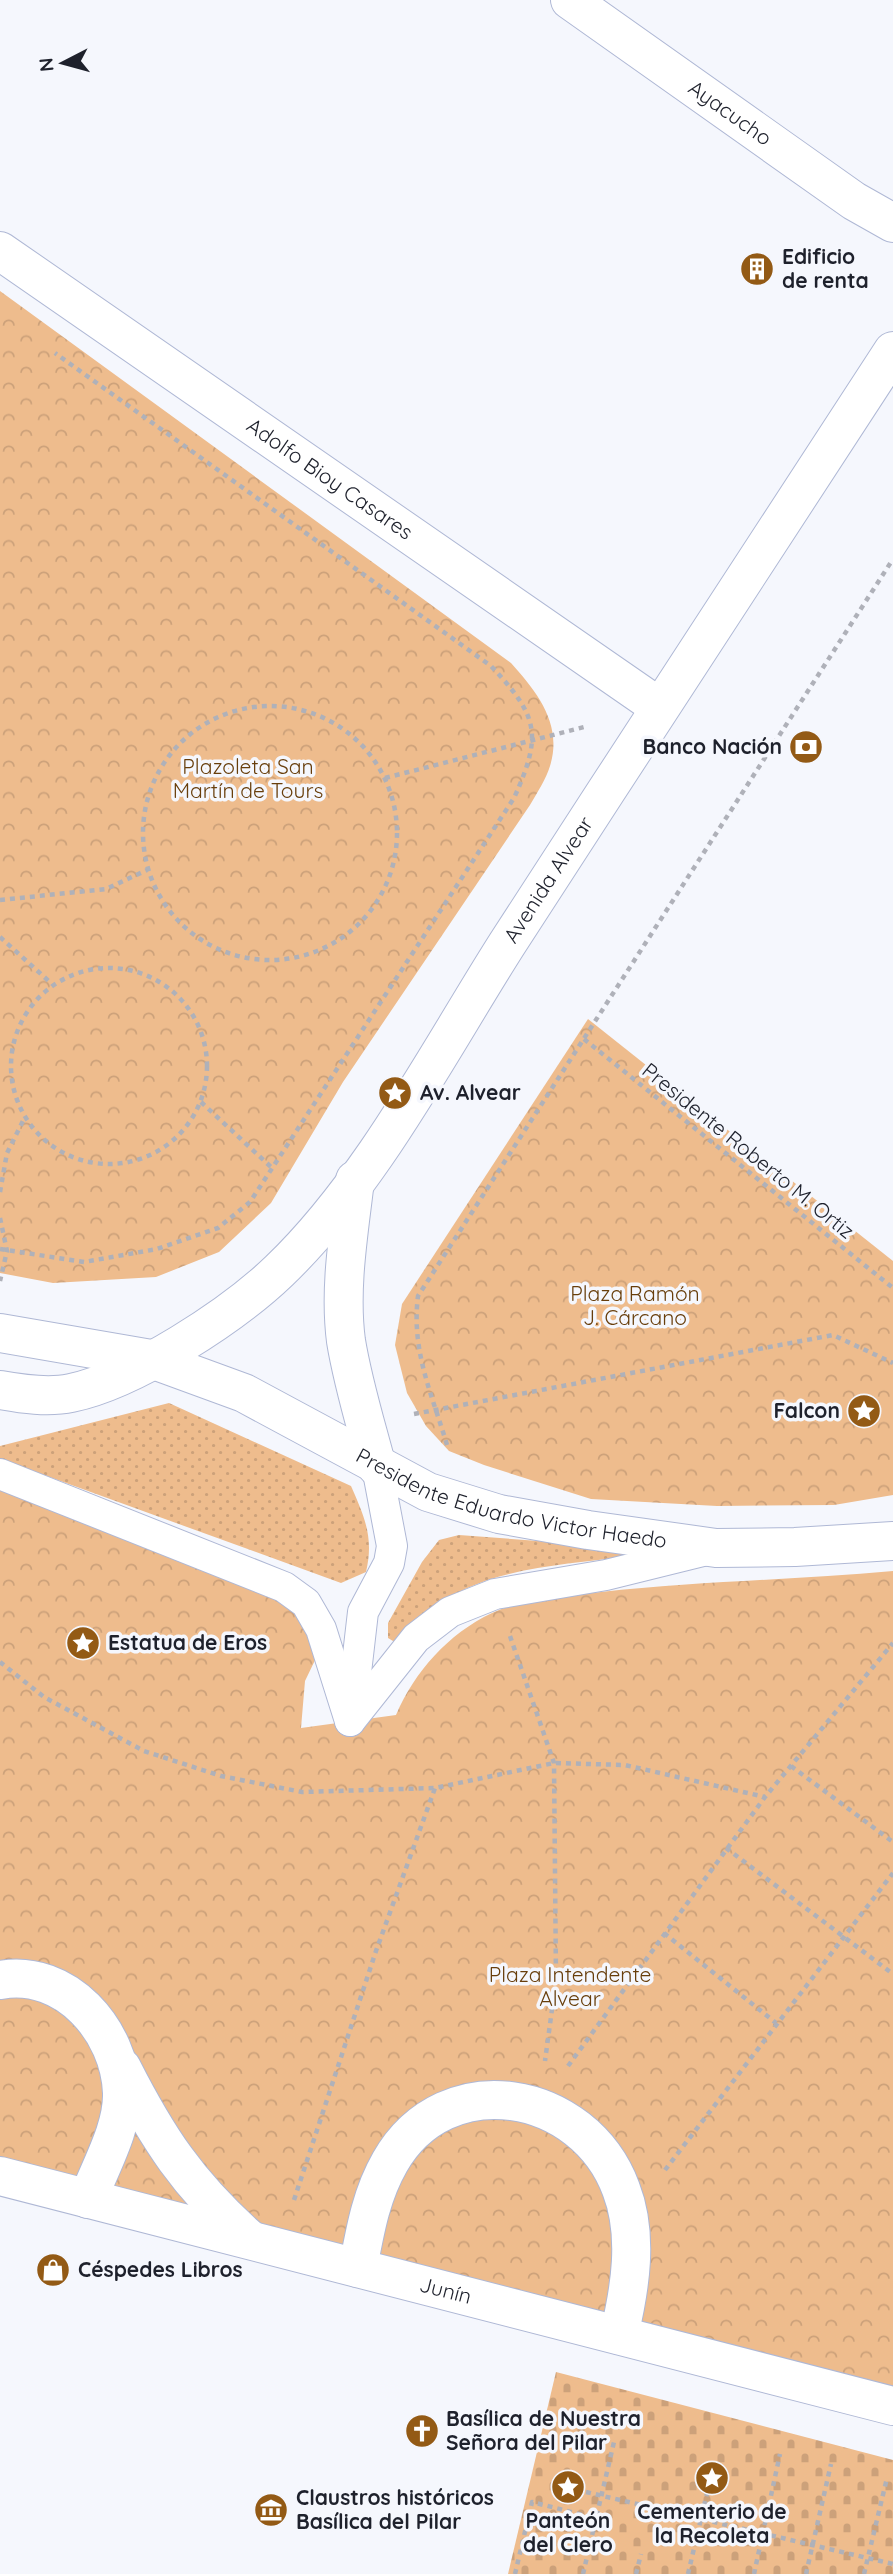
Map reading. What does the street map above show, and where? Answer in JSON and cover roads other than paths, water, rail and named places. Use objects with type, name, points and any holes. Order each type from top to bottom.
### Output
[{"type":"street","name":"Ayacucho","points":[[570,0],[854,201],[893,223]]},
{"type":"street","name":"Adolfo Bioy Casares","points":[[0,251],[659,708]]},
{"type":"street","name":"Avenida Alvear","points":[[0,1390],[22,1394],[69,1394],[116,1378],[232,1309],[279,1271],[355,1180],[893,351]]},
{"type":"street","points":[[355,1180],[344,1311],[346,1340],[377,1466]]},
{"type":"street","points":[[0,1333],[151,1359]]},
{"type":"street","name":"Presidente Eduardo Victor Haedo","points":[[151,1359],[244,1393],[428,1492],[466,1506],[588,1530],[716,1548],[795,1547],[893,1541]]},
{"type":"street","points":[[0,1980],[39,1981],[72,1997],[100,2023],[152,2128],[183,2173],[214,2208],[265,2244]]},
{"type":"street","points":[[88,2199],[115,2131],[122,2094],[116,2057]]},
{"type":"street","points":[[358,2268],[371,2203],[390,2161],[416,2130],[450,2108],[484,2100],[522,2101],[539,2106],[589,2140],[615,2173],[622,2190],[629,2217],[631,2260],[627,2301],[618,2335]]},
{"type":"street","name":"Junín","points":[[0,2176],[893,2406]]},
{"type":"lane","points":[[351,1721],[363,1612],[389,1563],[392,1546],[377,1466]]},
{"type":"lane","points":[[0,1474],[284,1587],[306,1603],[321,1629],[351,1721]]},
{"type":"lane","points":[[351,1721],[416,1638],[450,1612],[495,1594],[606,1575],[716,1548]]},
{"type":"place","name":"Edificio de renta","points":[[757,269]]},
{"type":"place","name":"Banco Nación","points":[[806,747]]},
{"type":"place","name":"Av. Alvear","points":[[395,1093]]},
{"type":"place","name":"Falcon","points":[[864,1411]]},
{"type":"place","name":"Estatua de Eros","points":[[83,1643]]},
{"type":"place","name":"Céspedes Libros","points":[[53,2270]]},
{"type":"place","name":"Basílica de Nuestra Señora del Pilar","points":[[422,2431]]},
{"type":"place","name":"Cementerio de la Recoleta","points":[[712,2478]]},
{"type":"place","name":"Panteón del Clero","points":[[568,2487]]},
{"type":"place","name":"Claustros históricos Basílica del Pilar","points":[[271,2510]]},
{"type":"park label","name":"Plazoleta San Martín de Tours","points":[[248,779]]},
{"type":"park label","name":"Plaza Ramón J. Cárcano","points":[[635,1306]]},
{"type":"park label","name":"Plaza Intendente Alvear","points":[[570,1987]]}]
